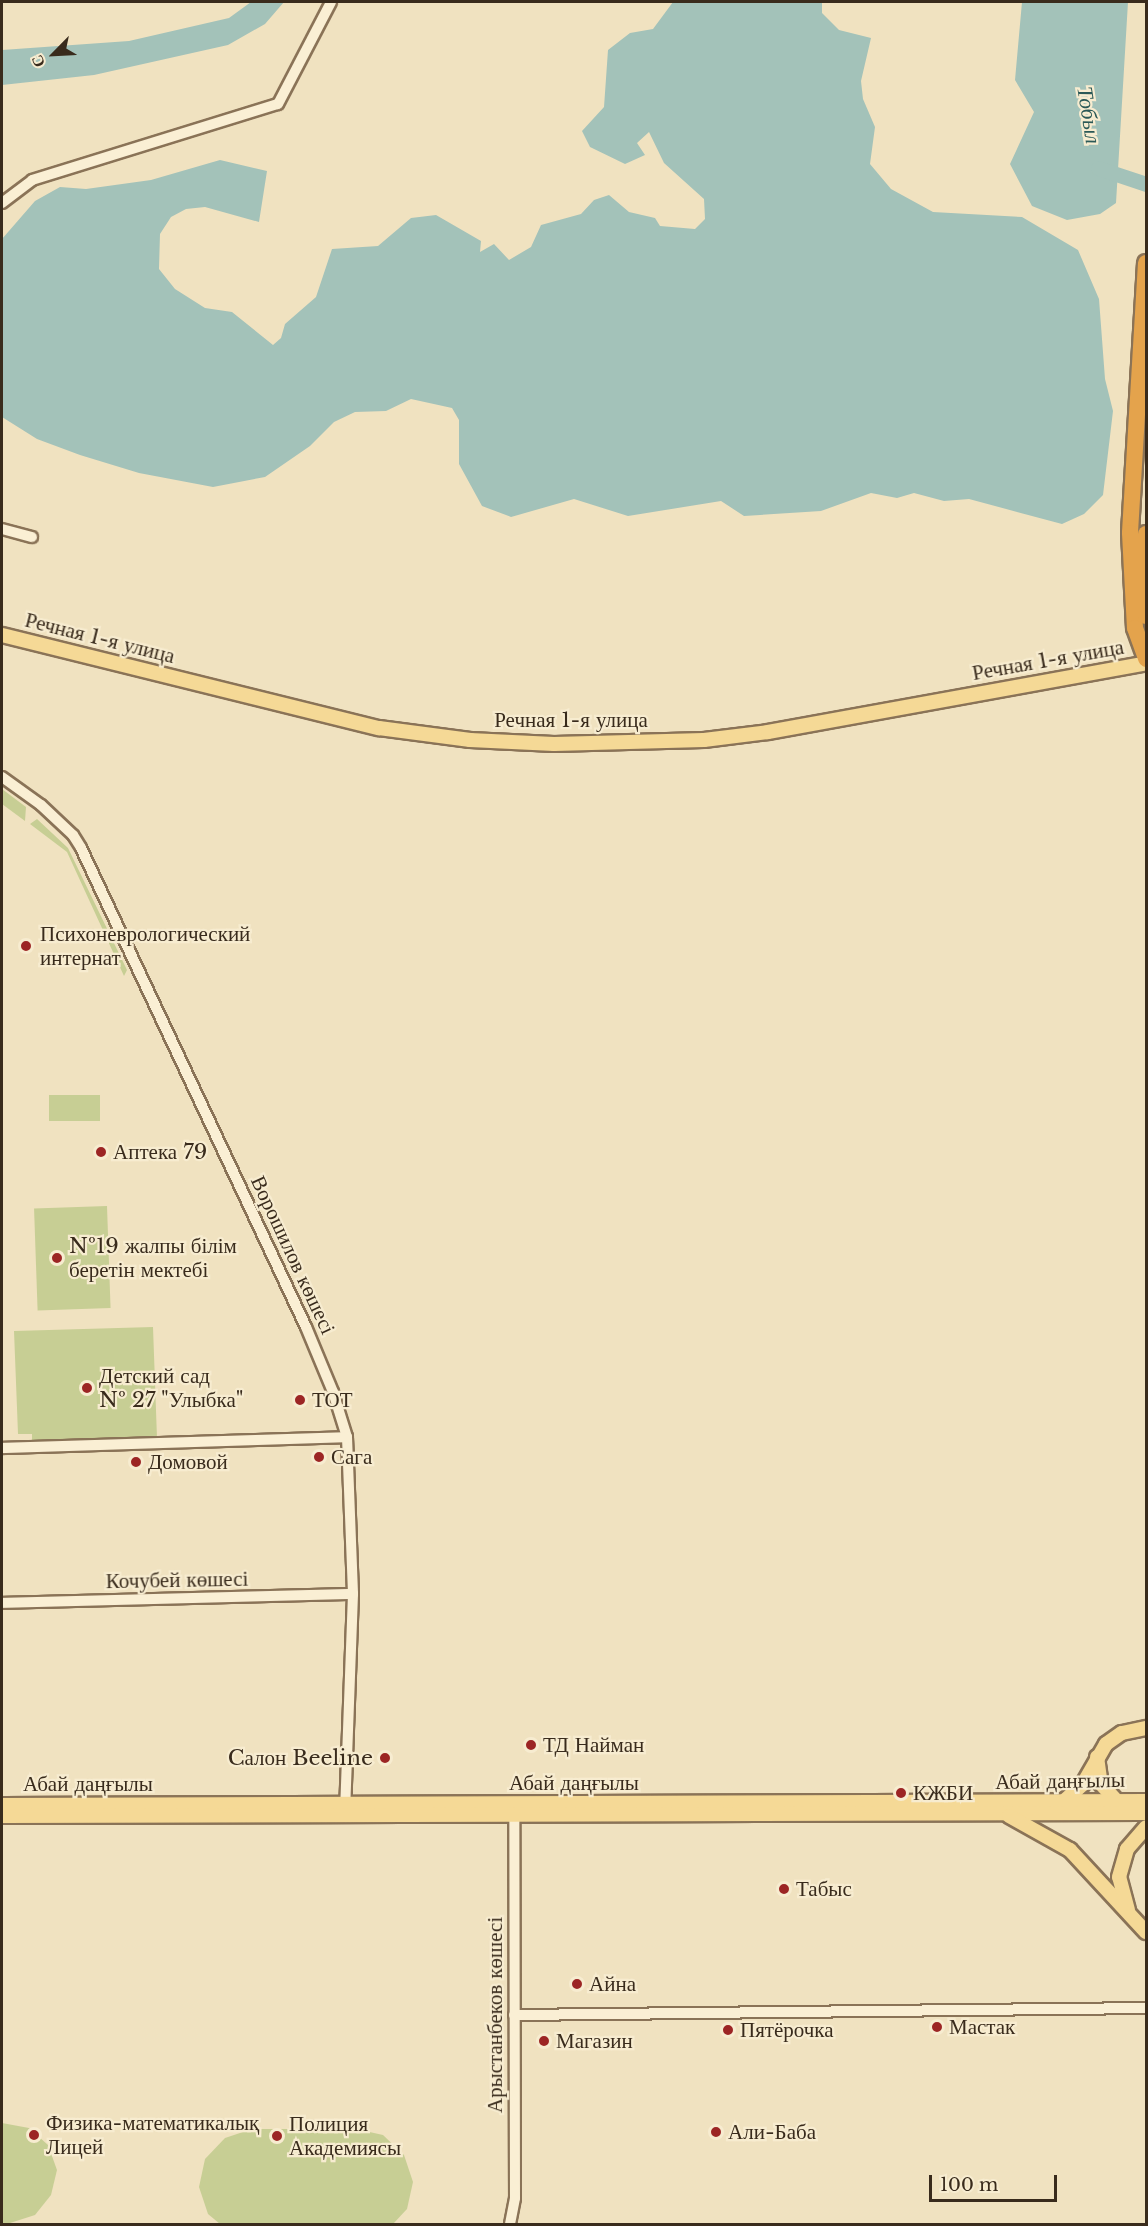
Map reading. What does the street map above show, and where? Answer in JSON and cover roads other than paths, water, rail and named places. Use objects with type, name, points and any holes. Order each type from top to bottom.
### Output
[{"type":"highway","points":[[1146,263],[1130,533],[1130,584],[1135,628],[1146,661]]},
{"type":"highway","points":[[1146,534],[1146,616]]},
{"type":"main road","name":"Речная 1-я улица","points":[[2,635],[380,728],[470,740],[554,744],[704,740],[768,732],[1146,661]]},
{"type":"main road","points":[[1063,1802],[1083,1784],[1106,1744],[1122,1733],[1146,1728]]},
{"type":"main road","points":[[1097,1757],[1101,1784],[1118,1802]]},
{"type":"main road","name":"Абай даңғылы","points":[[514,1810],[1146,1802]]},
{"type":"main road","name":"Абай даңғылы","points":[[2,1805],[1008,1815],[1146,1813]]},
{"type":"main road","name":"Абай даңғылы","points":[[2,1816],[345,1810]]},
{"type":"main road","points":[[1008,1815],[1070,1850],[1146,1932]]},
{"type":"main road","points":[[1128,1912],[1119,1877],[1127,1849],[1146,1827]]},
{"type":"street","points":[[2,203],[32,180],[278,104],[331,2]]},
{"type":"street","points":[[2,529],[32,537]]},
{"type":"street","name":"Ворошилов көшесі","points":[[2,777],[41,805],[73,835],[81,848],[306,1327],[347,1437],[352,1594],[345,1810]]},
{"type":"street","points":[[2,1448],[347,1437]]},
{"type":"street","name":"Кочубей көшесі","points":[[2,1603],[352,1594]]},
{"type":"street","name":"Арыстанбеков көшесі","points":[[510,2224],[515,2198],[514,1810]]},
{"type":"street","points":[[514,2015],[1146,2008]]},
{"type":"water","points":[[251,2],[284,2],[265,24],[228,45],[94,75],[2,85],[2,50],[129,41],[229,18]]},
{"type":"water","points":[[673,2],[822,2],[822,13],[839,30],[871,38],[861,81],[863,99],[875,127],[870,164],[891,189],[933,212],[1022,217],[1078,250],[1099,299],[1105,379],[1113,411],[1103,495],[1084,514],[1062,524],[969,499],[944,501],[914,493],[897,498],[871,493],[821,511],[744,516],[721,501],[628,516],[574,499],[511,517],[482,506],[459,464],[459,420],[452,408],[411,399],[386,411],[355,412],[334,422],[310,446],[265,477],[213,487],[139,473],[80,455],[37,439],[2,417],[2,239],[35,201],[60,187],[86,189],[151,180],[220,160],[267,171],[259,222],[205,207],[186,209],[171,217],[160,234],[159,269],[175,289],[205,308],[232,312],[273,345],[281,338],[285,324],[316,297],[332,249],[378,246],[411,218],[436,215],[481,241],[480,252],[494,244],[509,260],[531,247],[541,225],[581,214],[594,200],[609,195],[629,212],[655,218],[660,226],[695,229],[705,219],[704,199],[664,163],[649,132],[637,143],[645,155],[625,164],[590,147],[582,131],[604,107],[608,50],[630,33],[653,29]]},
{"type":"water","points":[[1022,2],[1128,2],[1116,203],[1100,214],[1067,220],[1032,206],[1010,164],[1034,112],[1015,80]]},
{"type":"waterway","name":"Тобыл","points":[[1098,168],[1146,184]]},
{"type":"place","name":"Психоневрологический интернат","points":[[26,946]]},
{"type":"place","name":"Аптека 79","points":[[101,1152]]},
{"type":"place","name":"№19 жалпы білім беретін мектебі","points":[[57,1258]]},
{"type":"place","name":"Детский сад № 27 \"Улыбка\"","points":[[87,1388]]},
{"type":"place","name":"ТОТ","points":[[300,1400]]},
{"type":"place","name":"Сага","points":[[319,1457]]},
{"type":"place","name":"Домовой","points":[[136,1462]]},
{"type":"place","name":"ТД Найман","points":[[531,1745]]},
{"type":"place","name":"Cалон Beeline","points":[[385,1758]]},
{"type":"place","name":"КЖБИ","points":[[901,1793]]},
{"type":"place","name":"Табыс","points":[[784,1889]]},
{"type":"place","name":"Айна","points":[[577,1984]]},
{"type":"place","name":"Мастак","points":[[937,2027]]},
{"type":"place","name":"Пятёрочка","points":[[728,2030]]},
{"type":"place","name":"Магазин","points":[[544,2041]]},
{"type":"place","name":"Али-Баба","points":[[716,2132]]},
{"type":"place","name":"Физика-математикалық Лицей","points":[[34,2135]]},
{"type":"place","name":"Полиция Академиясы","points":[[277,2136]]}]
